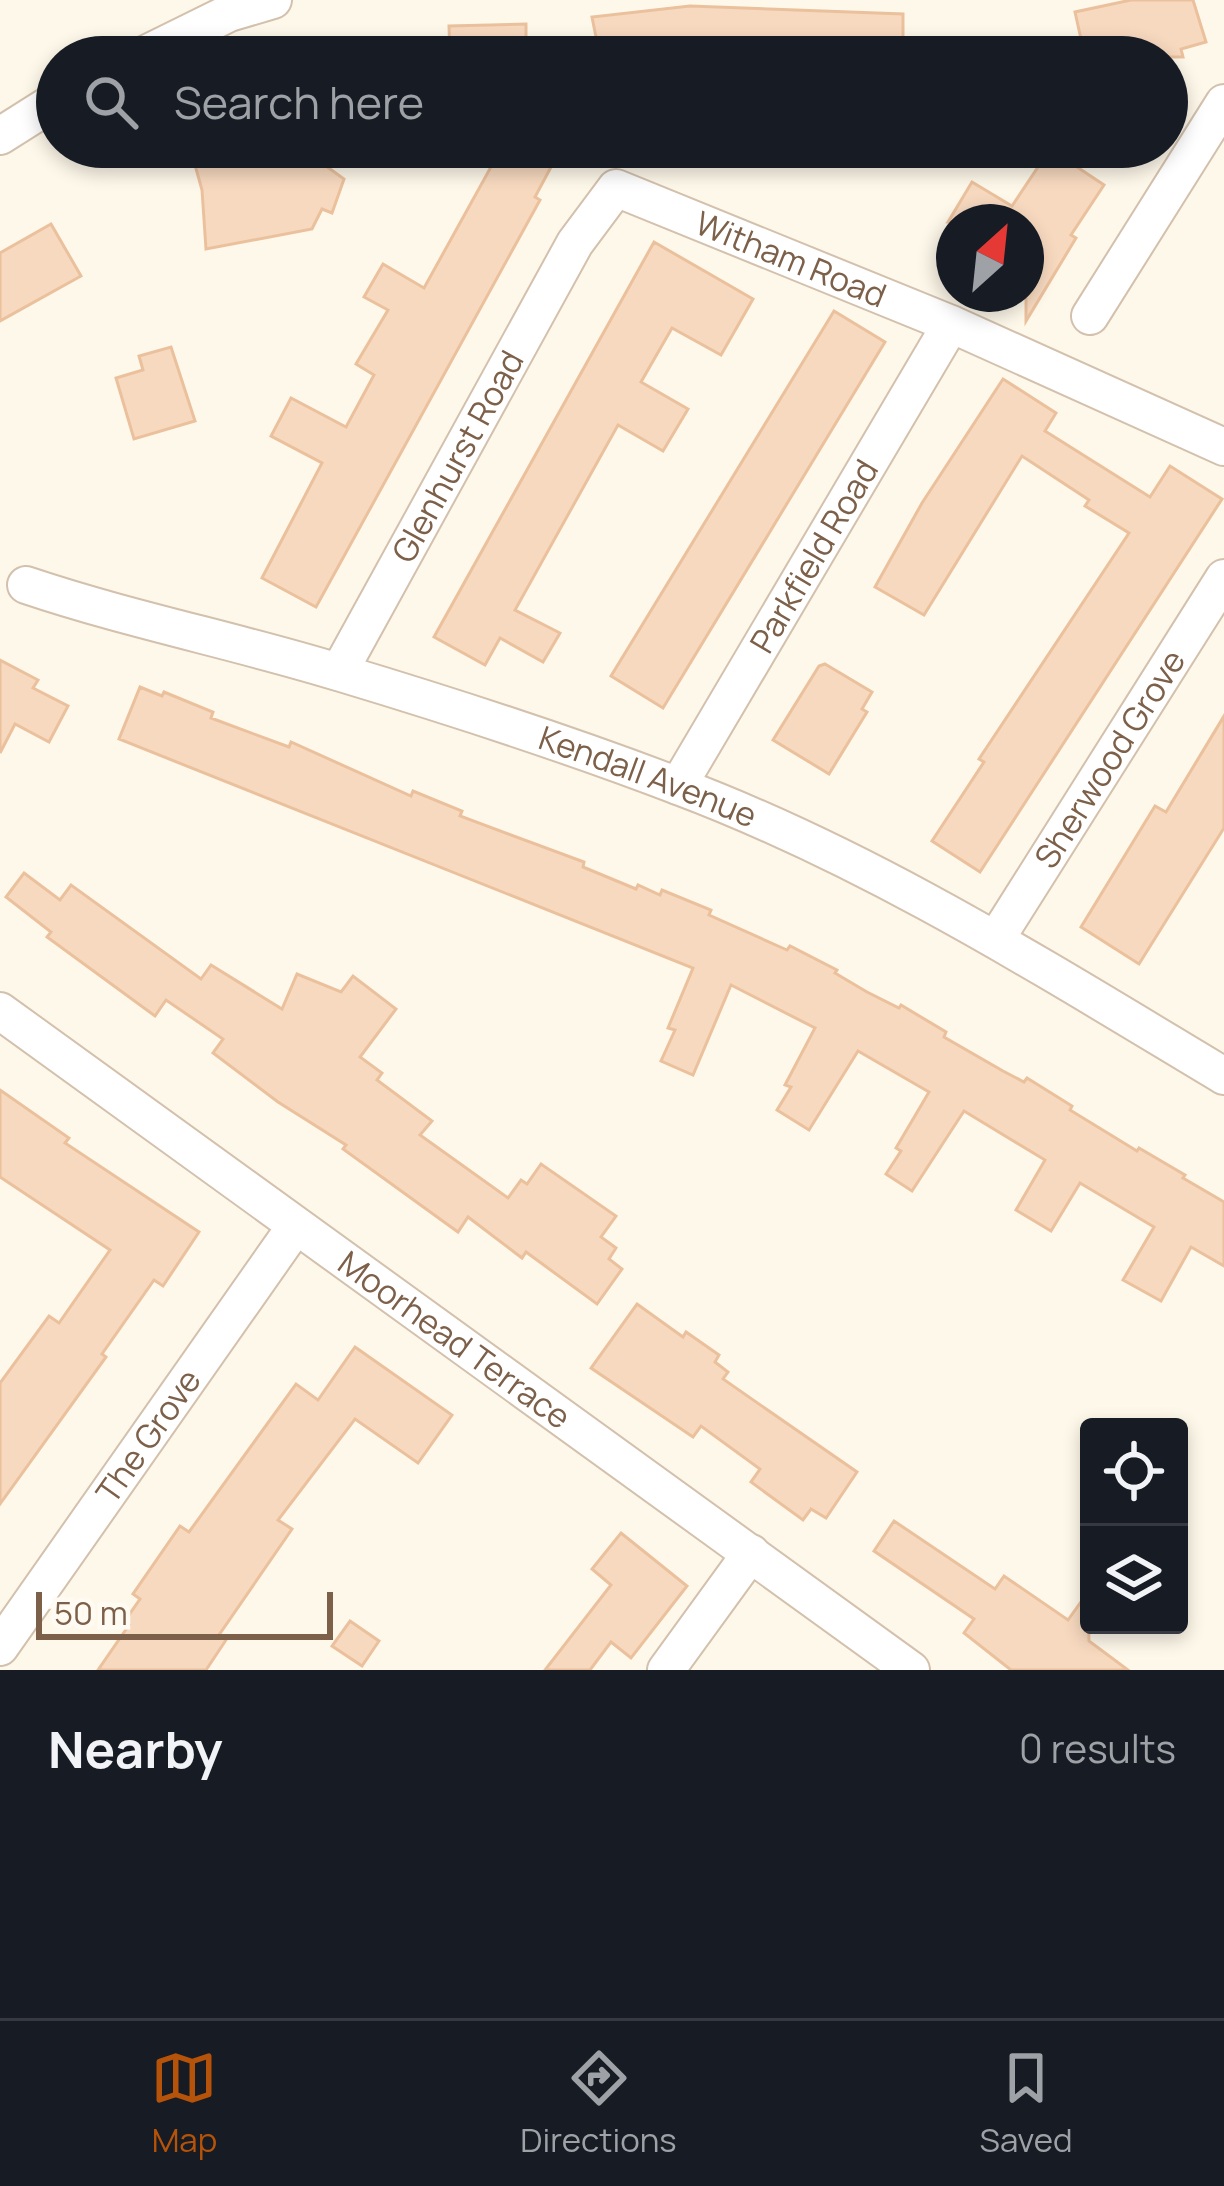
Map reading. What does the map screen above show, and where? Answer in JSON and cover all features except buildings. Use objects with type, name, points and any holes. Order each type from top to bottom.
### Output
[{"type":"street","points":[[182,36],[229,13],[273,0]]},
{"type":"street","points":[[1188,160],[1224,103]]},
{"type":"street","points":[[0,136],[36,113]]},
{"type":"street","points":[[1090,316],[1183,168]]},
{"type":"street","name":"Witham Road","points":[[575,243],[616,188],[951,324],[1224,447]]},
{"type":"street","name":"Glenhurst Road","points":[[339,673],[575,243]]},
{"type":"street","name":"Parkfield Road","points":[[678,786],[951,324]]},
{"type":"street","name":"Sherwood Grove","points":[[996,939],[1224,578]]},
{"type":"street","name":"Kendall Avenue","points":[[26,585],[112,614],[339,673],[678,786],[821,846],[996,939],[1224,1076]]},
{"type":"street","name":"Moorhead Terrace","points":[[0,1011],[911,1670]]},
{"type":"street","name":"The Grove","points":[[0,1647],[296,1227]]},
{"type":"street","points":[[666,1670],[751,1553]]}]
